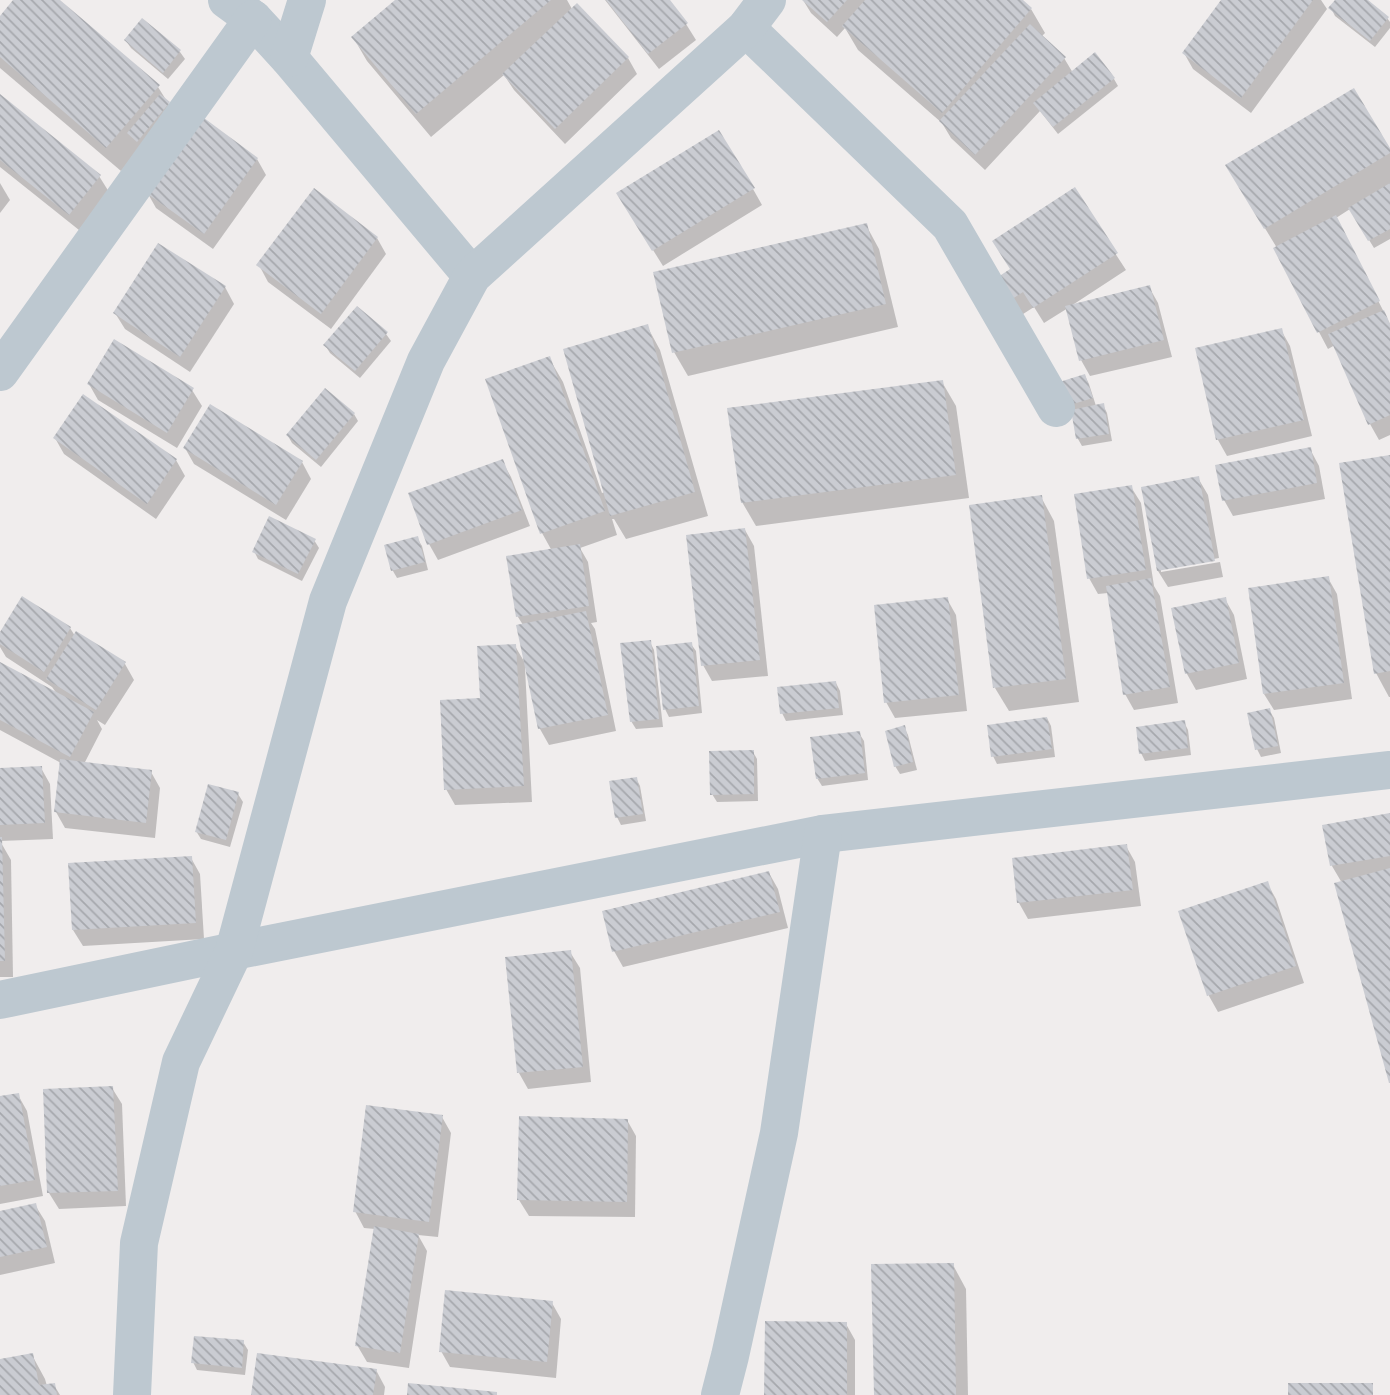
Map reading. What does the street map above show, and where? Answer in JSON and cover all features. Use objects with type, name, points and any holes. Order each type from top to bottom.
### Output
[{"type":"street","points":[[289,58],[307,0]]},
{"type":"street","points":[[0,372],[240,10],[289,58],[472,276]]},
{"type":"street","points":[[132,1395],[139,1242],[181,1062],[234,951],[328,601],[426,362],[472,276],[757,14],[950,225],[1056,408]]},
{"type":"street","points":[[0,1000],[823,834],[1390,770]]},
{"type":"street","points":[[720,1395],[779,1133],[823,834]]},
{"type":"building","points":[[13,0],[60,0],[160,85],[106,148],[0,57],[0,16]]},
{"type":"building","points":[[395,0],[551,0],[416,114],[351,37]]},
{"type":"building","points":[[606,0],[670,0],[688,23],[648,54]]},
{"type":"building","points":[[802,0],[847,0],[827,22]]},
{"type":"building","points":[[865,0],[1023,0],[1032,8],[942,113],[842,26]]},
{"type":"building","points":[[1221,0],[1313,0],[1241,98],[1182,53]]},
{"type":"building","points":[[1335,0],[1368,0],[1389,17],[1370,41],[1328,8]]},
{"type":"building","points":[[577,3],[629,57],[555,129],[502,74]]},
{"type":"building","points":[[142,18],[181,50],[163,73],[124,40]]},
{"type":"building","points":[[1030,24],[1066,57],[975,155],[939,121]]},
{"type":"building","points":[[1095,52],[1115,78],[1053,127],[1033,103]]},
{"type":"building","points":[[1354,88],[1390,148],[1390,153],[1264,229],[1225,165]]},
{"type":"building","points":[[0,94],[101,175],[69,215],[0,160]]},
{"type":"building","points":[[160,94],[170,102],[137,142],[127,133]]},
{"type":"building","points":[[200,115],[258,158],[204,234],[145,192]]},
{"type":"building","points":[[719,130],[755,188],[652,251],[616,193]]},
{"type":"building","points":[[1390,183],[1390,229],[1368,241],[1348,208]]},
{"type":"building","points":[[1075,187],[1118,253],[1033,308],[1023,292],[1009,301],[995,279],[1010,269],[992,241]]},
{"type":"building","points":[[314,188],[378,237],[321,314],[256,265]]},
{"type":"building","points":[[1336,215],[1380,301],[1317,333],[1273,248]]},
{"type":"building","points":[[867,223],[886,304],[672,353],[653,272]]},
{"type":"building","points":[[158,243],[226,286],[180,357],[113,313]]},
{"type":"building","points":[[1150,285],[1164,340],[1079,361],[1065,306]]},
{"type":"building","points":[[357,306],[388,332],[355,371],[323,345]]},
{"type":"building","points":[[1384,310],[1390,324],[1390,415],[1368,425],[1328,334]]},
{"type":"building","points":[[648,324],[695,492],[610,516],[563,349]]},
{"type":"building","points":[[1282,328],[1304,420],[1216,440],[1195,348]]},
{"type":"building","points":[[114,339],[194,388],[167,433],[87,384]]},
{"type":"building","points":[[550,356],[605,511],[540,534],[485,379]]},
{"type":"building","points":[[1085,374],[1093,398],[1060,408],[1053,384]]},
{"type":"building","points":[[943,380],[956,475],[741,503],[727,408]]},
{"type":"building","points":[[325,388],[355,413],[316,460],[286,435]]},
{"type":"building","points":[[83,394],[177,459],[147,504],[53,438]]},
{"type":"building","points":[[1104,403],[1109,434],[1076,439],[1071,410]]},
{"type":"building","points":[[210,404],[303,461],[276,505],[183,448]]},
{"type":"building","points":[[1311,447],[1317,483],[1222,501],[1215,465]]},
{"type":"building","points":[[1390,455],[1390,671],[1374,674],[1339,463]]},
{"type":"building","points":[[503,459],[522,510],[427,545],[408,493]]},
{"type":"building","points":[[1199,476],[1215,561],[1157,571],[1141,487]]},
{"type":"building","points":[[1132,485],[1146,570],[1087,579],[1074,494]]},
{"type":"building","points":[[1042,495],[1066,679],[993,688],[969,505]]},
{"type":"building","points":[[269,516],[316,539],[298,574],[252,552]]},
{"type":"building","points":[[745,528],[760,660],[701,666],[686,535]]},
{"type":"building","points":[[418,536],[425,562],[391,571],[384,545]]},
{"type":"building","points":[[580,544],[589,606],[516,617],[506,556]]},
{"type":"building","points":[[1329,576],[1344,683],[1263,694],[1248,588]]},
{"type":"building","points":[[1151,578],[1170,687],[1123,695],[1106,586]]},
{"type":"building","points":[[22,596],[71,627],[44,672],[0,644],[0,632]]},
{"type":"building","points":[[948,597],[959,695],[884,703],[874,605]]},
{"type":"building","points":[[1226,597],[1239,663],[1185,674],[1171,608]]},
{"type":"building","points":[[586,611],[608,715],[538,729],[516,625]]},
{"type":"building","points":[[76,631],[126,662],[96,710],[46,679]]},
{"type":"building","points":[[651,640],[659,719],[630,722],[620,643]]},
{"type":"building","points":[[692,642],[699,706],[663,710],[656,646]]},
{"type":"building","points":[[516,644],[524,786],[444,790],[440,700],[480,698],[477,646]]},
{"type":"building","points":[[0,662],[94,712],[70,757],[0,720]]},
{"type":"building","points":[[836,681],[839,708],[780,714],[777,687]]},
{"type":"building","points":[[1270,708],[1278,746],[1255,750],[1247,713]]},
{"type":"building","points":[[1047,717],[1052,749],[991,757],[987,725]]},
{"type":"building","points":[[1185,720],[1188,748],[1139,754],[1136,727]]},
{"type":"building","points":[[905,725],[913,762],[894,767],[885,731]]},
{"type":"building","points":[[860,731],[865,773],[816,779],[810,737]]},
{"type":"building","points":[[754,750],[754,794],[710,795],[709,751]]},
{"type":"building","points":[[60,759],[152,770],[146,823],[54,812]]},
{"type":"building","points":[[42,766],[45,823],[0,825],[0,768]]},
{"type":"building","points":[[637,777],[643,814],[615,818],[609,781]]},
{"type":"building","points":[[208,784],[239,792],[226,840],[195,832]]},
{"type":"building","points":[[1390,813],[1390,856],[1330,866],[1322,825]]},
{"type":"building","points":[[2,837],[5,961],[0,961]]},
{"type":"building","points":[[1127,844],[1133,890],[1017,903],[1012,858]]},
{"type":"building","points":[[192,856],[196,923],[72,930],[68,863]]},
{"type":"building","points":[[1390,868],[1390,1083],[1389,1083],[1334,883]]},
{"type":"building","points":[[769,871],[780,912],[612,952],[602,911]]},
{"type":"building","points":[[1268,881],[1296,966],[1207,996],[1178,911]]},
{"type":"building","points":[[571,950],[583,1067],[517,1073],[505,957]]},
{"type":"building","points":[[113,1086],[118,1191],[47,1193],[43,1089]]},
{"type":"building","points":[[19,1093],[35,1180],[0,1186],[0,1096]]},
{"type":"building","points":[[366,1105],[443,1115],[429,1222],[353,1212]]},
{"type":"building","points":[[519,1116],[628,1119],[627,1202],[517,1200]]},
{"type":"building","points":[[36,1203],[47,1247],[0,1257],[0,1211]]},
{"type":"building","points":[[374,1226],[419,1234],[400,1353],[355,1346]]},
{"type":"building","points":[[954,1263],[956,1395],[874,1395],[871,1264]]},
{"type":"building","points":[[445,1290],[553,1301],[547,1362],[439,1352]]},
{"type":"building","points":[[765,1321],[847,1322],[847,1395],[764,1395]]},
{"type":"building","points":[[194,1336],[244,1340],[242,1368],[191,1363]]},
{"type":"building","points":[[33,1353],[39,1385],[55,1383],[57,1395],[0,1395],[0,1359]]},
{"type":"building","points":[[257,1353],[377,1369],[373,1395],[251,1395]]},
{"type":"building","points":[[408,1383],[497,1392],[497,1395],[407,1395]]},
{"type":"building","points":[[1288,1383],[1373,1383],[1373,1395],[1288,1395]]}]
